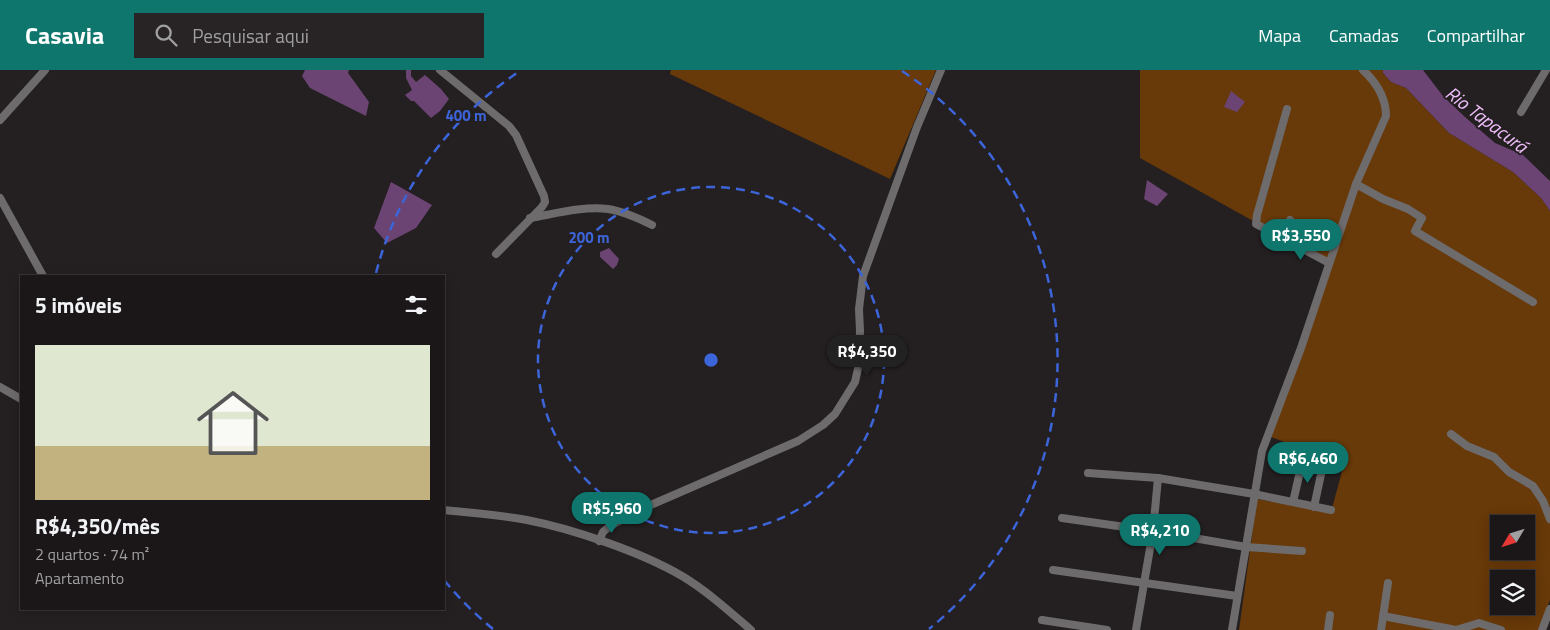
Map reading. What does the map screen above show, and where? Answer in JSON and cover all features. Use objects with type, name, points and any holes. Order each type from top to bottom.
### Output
[{"type":"street","points":[[0,120],[45,70]]},
{"type":"street","points":[[440,70],[501,118],[516,134],[544,196],[544,204],[496,254]]},
{"type":"street","points":[[599,541],[607,528],[637,511],[798,441],[824,426],[835,414],[854,382],[859,364],[859,301],[863,276],[941,70]]},
{"type":"street","points":[[1232,630],[1262,450],[1302,348],[1356,184],[1386,116],[1386,107],[1382,94],[1363,70]]},
{"type":"street","points":[[1521,112],[1546,70]]},
{"type":"street","points":[[1287,109],[1256,224],[1329,263]]},
{"type":"street","points":[[1356,184],[1383,199],[1408,209],[1422,218],[1415,231],[1533,302]]},
{"type":"street","points":[[0,198],[42,275]]},
{"type":"street","points":[[530,218],[578,210],[607,209],[631,215],[652,225]]},
{"type":"street","points":[[1283,238],[1290,220]]},
{"type":"street","points":[[0,387],[20,398]]},
{"type":"street","points":[[13,394],[20,389]]},
{"type":"street","points":[[1451,434],[1467,446],[1494,457],[1509,472],[1533,486],[1543,501],[1550,519]]},
{"type":"street","points":[[1293,502],[1304,454]]},
{"type":"street","points":[[1314,506],[1323,465]]},
{"type":"street","points":[[1088,473],[1158,478],[1254,494],[1331,510]]},
{"type":"street","points":[[1136,630],[1153,531],[1158,478]]},
{"type":"street","points":[[445,510],[527,520],[630,552],[681,576],[710,596],[751,630]]},
{"type":"street","points":[[1062,518],[1246,547],[1302,551]]},
{"type":"street","points":[[1053,570],[1237,596]]},
{"type":"street","points":[[1381,630],[1388,583]]},
{"type":"street","points":[[1542,630],[1550,609]]},
{"type":"street","points":[[1328,630],[1330,615]]},
{"type":"street","points":[[1383,616],[1456,630],[1481,623],[1501,630]]},
{"type":"street","points":[[1042,620],[1108,630]]},
{"type":"shaded area","points":[[305,70],[349,70],[348,73],[369,102],[366,116],[310,88],[302,76]]},
{"type":"shaded area","points":[[406,70],[411,70],[411,76],[416,82],[425,75],[449,99],[440,111],[431,118],[405,95],[412,90],[406,78]]},
{"type":"shaded area","points":[[671,70],[936,70],[890,179],[670,74]]},
{"type":"shaded area","points":[[1140,70],[1383,70],[1383,73],[1391,82],[1406,88],[1449,133],[1513,172],[1541,198],[1550,211],[1550,600],[1538,630],[1239,630],[1257,499],[1331,512],[1344,464],[1271,437],[1332,265],[1140,158]]},
{"type":"shaded area","points":[[1383,70],[1423,70],[1443,96],[1465,117],[1495,143],[1523,155],[1550,181],[1550,211],[1541,198],[1513,172],[1449,133],[1406,88],[1391,82],[1383,73]]},
{"type":"shaded area","points":[[1231,91],[1245,102],[1237,112],[1224,107]]},
{"type":"shaded area","points":[[1147,180],[1168,194],[1157,206],[1144,199]]},
{"type":"shaded area","points":[[391,182],[432,205],[416,228],[387,243],[374,228]]},
{"type":"shaded area","points":[[609,248],[619,259],[613,269],[600,257],[600,252]]},
{"type":"water label","name":"Rio Tapacurá","points":[[1487,119]]}]
